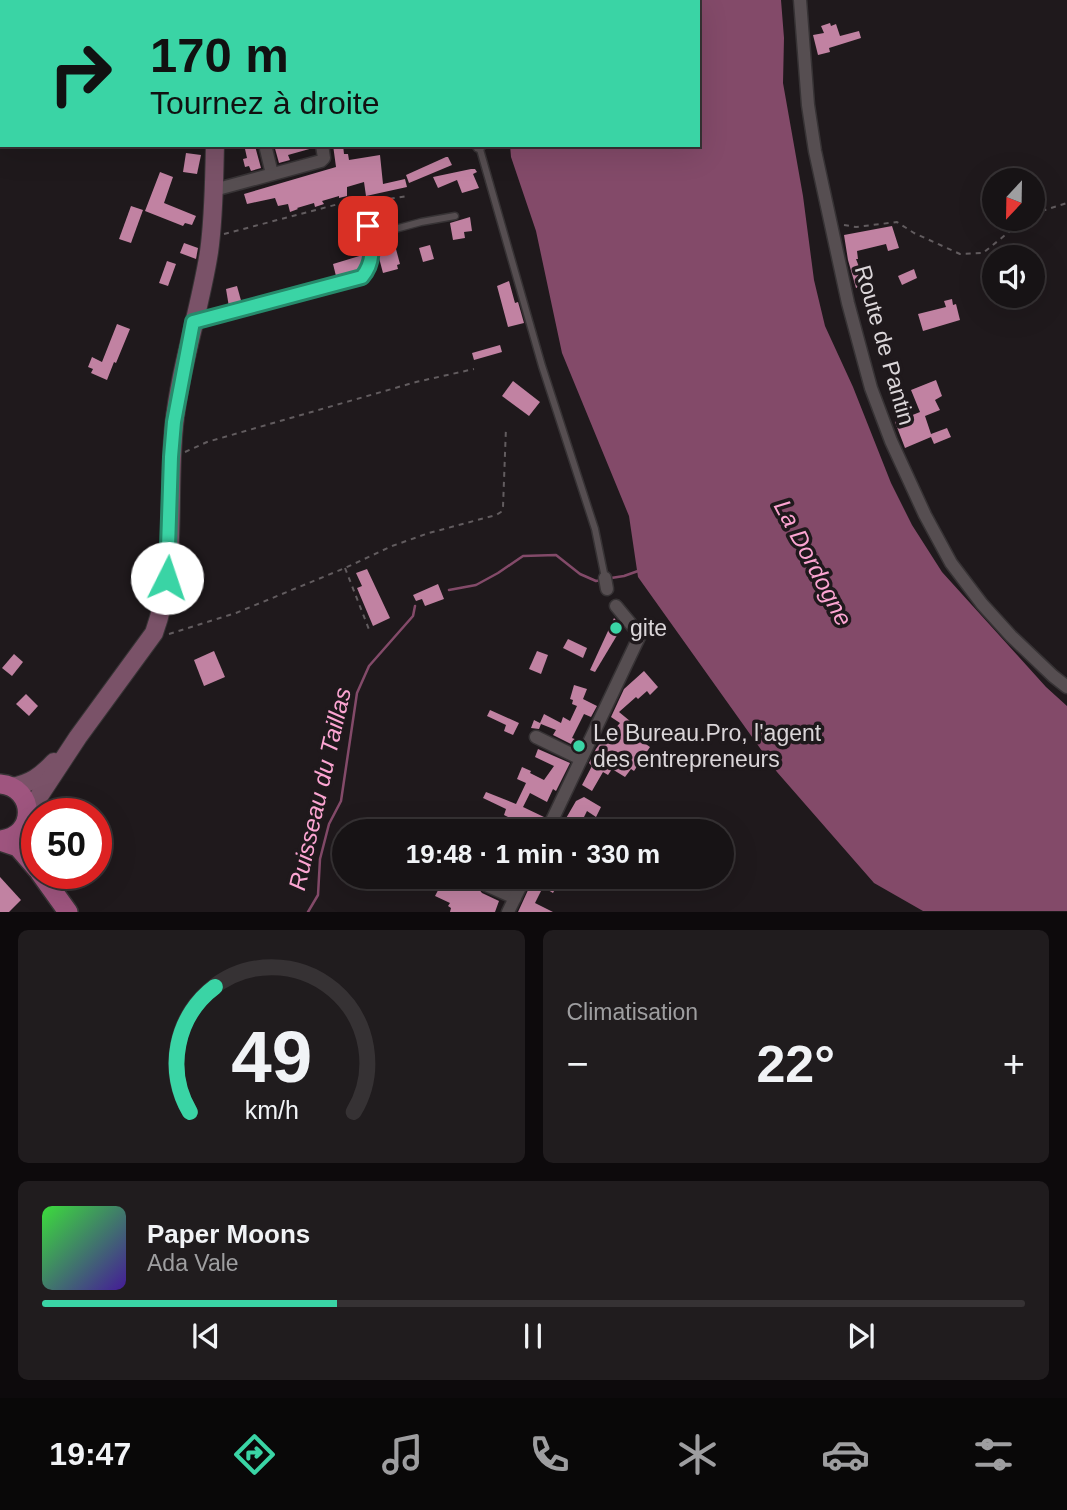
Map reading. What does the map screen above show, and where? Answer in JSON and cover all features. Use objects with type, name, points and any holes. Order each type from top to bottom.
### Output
[{"type":"main road","points":[[39,798],[78,737],[154,633],[164,600],[174,422],[210,238],[215,147]]},
{"type":"main road","points":[[3,785],[26,784],[44,774],[78,737]]},
{"type":"main road","points":[[3,785],[18,791],[24,798]]},
{"type":"main road","points":[[0,841],[14,837],[21,830]]},
{"type":"main road","points":[[0,841],[21,850]]},
{"type":"main road","points":[[51,889],[68,912]]},
{"type":"main road","points":[[65,889],[80,912]]},
{"type":"street","name":"Route de Pantin","points":[[800,0],[808,105],[831,222],[848,303],[871,387],[891,441],[925,515],[951,563],[1011,636],[1067,687]]},
{"type":"street","points":[[214,190],[321,161],[324,158],[322,147]]},
{"type":"street","points":[[265,149],[272,174]]},
{"type":"street","points":[[553,819],[640,635],[616,606]]},
{"type":"street","points":[[536,737],[581,758]]},
{"type":"street","points":[[495,889],[515,898]]},
{"type":"street","points":[[508,912],[519,889]]},
{"type":"lane","points":[[479,147],[542,366],[595,530],[606,584]]},
{"type":"lane","points":[[193,322],[362,277],[368,268],[373,241],[360,201]]},
{"type":"lane","points":[[369,231],[377,234],[454,216]]},
{"type":"path","points":[[210,238],[355,200],[368,202],[407,195]]},
{"type":"path","points":[[1045,210],[1067,203]]},
{"type":"path","points":[[831,222],[856,227],[897,222],[914,233],[960,254],[983,253],[1010,231]]},
{"type":"path","points":[[171,457],[220,438],[416,382],[474,369]]},
{"type":"path","points":[[154,633],[170,634],[236,613],[392,546],[496,515],[503,507],[506,427]]},
{"type":"path","points":[[345,568],[370,632]]},
{"type":"water","name":"La Dordogne","points":[[700,0],[781,0],[783,83],[803,196],[814,280],[825,326],[853,387],[891,483],[912,525],[942,572],[1046,687],[1067,706],[1067,911],[923,911],[874,883],[777,772],[638,577],[629,516],[562,353],[536,231],[511,157],[510,147],[700,147]]},
{"type":"building","points":[[830,23],[831,26],[836,24],[840,36],[859,31],[861,38],[829,48],[830,52],[818,55],[813,35],[824,33],[821,26]]},
{"type":"building","points":[[255,147],[261,168],[251,171],[249,166],[245,167],[245,149]]},
{"type":"building","points":[[275,147],[313,147],[288,155],[290,160],[279,163]]},
{"type":"building","points":[[333,147],[343,147],[344,154],[348,154],[349,160],[380,155],[383,184],[405,179],[407,187],[366,196],[364,182],[347,187],[347,196],[322,201],[324,204],[315,207],[314,203],[290,212],[288,204],[278,206],[275,198],[247,204],[244,194],[336,167]]},
{"type":"building","points":[[186,153],[201,155],[197,174],[183,172]]},
{"type":"building","points":[[446,157],[452,165],[409,183],[406,175]]},
{"type":"building","points":[[471,169],[477,172],[473,174],[479,188],[462,193],[457,180],[438,188],[433,177]]},
{"type":"building","points":[[160,172],[173,177],[164,203],[196,216],[192,225],[185,223],[183,226],[145,211]]},
{"type":"building","points":[[131,206],[143,210],[131,243],[119,239]]},
{"type":"building","points":[[470,217],[472,231],[464,232],[465,238],[453,240],[450,223]]},
{"type":"building","points":[[892,226],[899,248],[888,251],[886,244],[857,251],[856,259],[866,285],[856,288],[844,235]]},
{"type":"building","points":[[184,243],[198,248],[196,259],[180,253]]},
{"type":"building","points":[[430,245],[434,259],[423,262],[419,248]]},
{"type":"building","points":[[396,249],[400,264],[397,265],[398,269],[383,273],[378,254]]},
{"type":"building","points":[[366,254],[359,272],[358,270],[336,276],[333,264]]},
{"type":"building","points":[[167,261],[176,264],[168,286],[159,283]]},
{"type":"building","points":[[914,269],[917,278],[902,285],[898,276]]},
{"type":"building","points":[[509,281],[524,323],[508,327],[497,286]]},
{"type":"building","points":[[237,286],[242,304],[229,307],[226,289]]},
{"type":"building","points":[[952,299],[960,320],[923,331],[918,314],[946,307],[944,301]]},
{"type":"building","points":[[117,324],[130,329],[107,380],[91,373],[93,369],[88,367],[92,357],[102,362]]},
{"type":"building","points":[[500,345],[502,352],[474,360],[472,353]]},
{"type":"building","points":[[936,380],[942,396],[935,400],[940,410],[925,416],[931,434],[947,428],[951,437],[934,444],[931,437],[905,448],[895,422],[920,412],[911,390]]},
{"type":"building","points":[[513,381],[540,402],[529,416],[502,396]]},
{"type":"building","points":[[367,569],[390,618],[373,626],[357,588],[362,586],[356,573]]},
{"type":"building","points":[[438,584],[444,599],[425,606],[422,599],[416,601],[413,595]]},
{"type":"building","points":[[614,618],[622,627],[595,672],[590,670]]},
{"type":"building","points":[[568,639],[587,648],[583,658],[563,648]]},
{"type":"building","points":[[214,651],[225,677],[204,686],[194,660]]},
{"type":"building","points":[[537,651],[548,655],[541,674],[529,669]]},
{"type":"building","points":[[14,654],[23,662],[12,676],[2,668]]},
{"type":"building","points":[[644,671],[658,687],[650,695],[647,691],[638,699],[636,697],[619,712],[636,726],[630,733],[650,747],[634,771],[631,769],[625,777],[612,769],[608,775],[603,772],[592,791],[582,785],[592,766],[589,763],[604,738],[605,740],[620,723],[611,717],[624,689]]},
{"type":"building","points":[[574,685],[587,689],[583,699],[597,706],[591,717],[584,714],[572,738],[580,741],[577,747],[553,735],[556,730],[541,724],[539,729],[531,728],[534,720],[540,723],[544,714],[561,723],[563,717],[570,721],[577,706],[572,704],[573,700],[570,699]]},
{"type":"building","points":[[26,694],[38,706],[29,716],[16,704]]},
{"type":"building","points":[[490,710],[519,723],[513,735],[504,731],[506,725],[487,716]]},
{"type":"building","points":[[538,749],[570,763],[556,791],[553,789],[547,802],[530,793],[523,807],[544,817],[543,819],[512,819],[504,815],[506,809],[483,798],[486,792],[516,804],[526,783],[517,779],[522,767],[544,780],[554,766],[535,757]]},
{"type":"building","points":[[584,797],[601,807],[596,817],[587,811],[583,819],[566,819],[576,801]]},
{"type":"building","points":[[0,877],[21,900],[9,912],[0,912]]},
{"type":"building","points":[[439,889],[479,889],[499,901],[495,912],[450,912],[450,903],[435,896]]},
{"type":"building","points":[[529,889],[542,889],[535,903],[553,912],[518,912]]},
{"type":"waterway","name":"Ruisseau du Taillas","points":[[449,590],[476,585],[523,556],[556,555],[580,574],[596,581],[601,580]]},
{"type":"waterway","name":"Ruisseau du Taillas","points":[[611,578],[638,571]]},
{"type":"waterway","name":"Ruisseau du Taillas","points":[[308,912],[318,895],[320,859],[329,824],[341,801],[357,693],[369,666],[413,616],[415,606]]},
{"type":"place","name":"gite","points":[[616,628]]},
{"type":"place","name":"Le Bureau.Pro, l'agent des entrepreneurs","points":[[579,746]]},
{"type":"route","points":[[167,578],[174,422],[193,322],[362,277],[368,268],[373,241],[368,226]]}]
